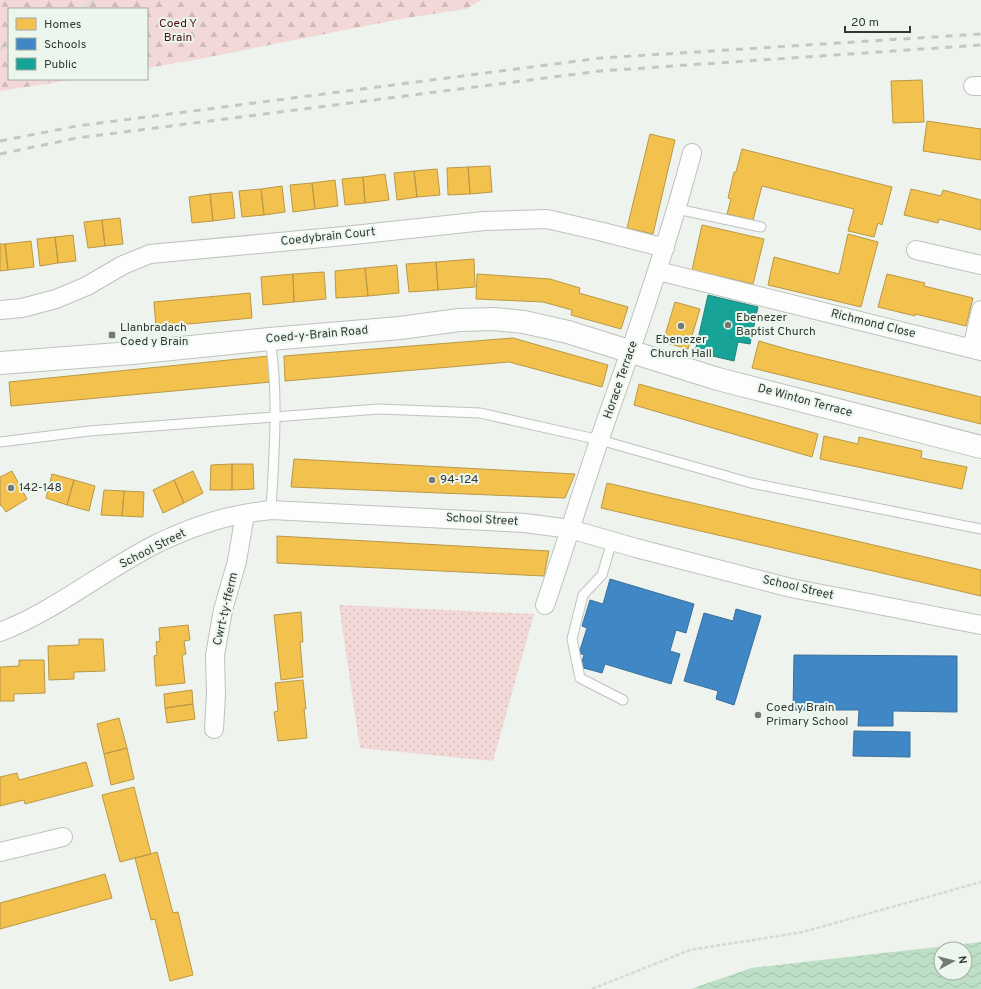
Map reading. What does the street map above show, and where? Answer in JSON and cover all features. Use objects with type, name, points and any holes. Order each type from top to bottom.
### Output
[{"type":"street","name":"Horace Terrace","points":[[545,605],[658,271],[692,153]]},
{"type":"street","name":"Coedybrain Court","points":[[0,310],[22,308],[56,300],[150,254],[336,237],[484,221],[547,219],[665,248]]},
{"type":"street","points":[[916,250],[981,265]]},
{"type":"street","name":"Richmond Close","points":[[658,271],[976,350],[981,310]]},
{"type":"street","name":"Coed-y-Brain Road","points":[[0,363],[132,353],[400,328],[459,320],[494,318],[524,322],[568,332],[630,352]]},
{"type":"street","name":"De Winton Terrace","points":[[630,352],[718,379],[981,447]]},
{"type":"street","name":"School Street","points":[[0,632],[14,627],[161,542],[203,525],[245,514],[271,510],[525,523],[570,529],[791,588],[981,625]]},
{"type":"street","name":"Cwrt-ty-fferm","points":[[214,729],[216,694],[215,655],[223,610],[237,561],[245,514]]},
{"type":"street","points":[[0,852],[63,836]]},
{"type":"lane","points":[[677,209],[762,228]]},
{"type":"lane","points":[[270,339],[273,356],[276,417],[271,510]]},
{"type":"lane","points":[[0,442],[89,431],[379,409],[480,413],[600,440],[751,483],[981,529]]},
{"type":"lane","points":[[612,541],[602,575],[583,595],[572,639],[580,678],[623,700]]},
{"type":"path","points":[[83,8],[94,0]]},
{"type":"path","points":[[592,989],[690,950],[803,932],[981,882]]},
{"type":"green space","name":"Coed Y Brain","points":[[0,0],[482,0],[466,9],[406,18],[148,68],[148,8],[8,8],[8,80],[71,80],[0,91]]},
{"type":"green space","points":[[339,605],[534,614],[493,761],[360,748]]},
{"type":"water","points":[[981,942],[981,989],[691,989],[751,968],[933,947],[933,981],[973,981],[973,943]]},
{"type":"building: Homes","points":[[922,80],[924,122],[893,123],[891,81]]},
{"type":"building: Homes","points":[[927,121],[981,129],[981,160],[923,151]]},
{"type":"building: Homes","points":[[650,134],[675,140],[653,234],[627,228]]},
{"type":"building: Homes","points":[[742,149],[892,187],[882,225],[878,223],[874,237],[848,231],[854,209],[762,186],[753,220],[727,214],[731,199],[728,198],[734,172],[736,172]]},
{"type":"building: Homes","points":[[490,166],[492,192],[470,194],[468,167]]},
{"type":"building: Homes","points":[[468,167],[470,194],[448,195],[447,168]]},
{"type":"building: Homes","points":[[437,169],[440,195],[417,197],[414,171]]},
{"type":"building: Homes","points":[[414,171],[417,197],[397,200],[394,173]]},
{"type":"building: Homes","points":[[385,174],[389,200],[365,203],[363,177]]},
{"type":"building: Homes","points":[[363,177],[365,203],[345,205],[342,179]]},
{"type":"building: Homes","points":[[335,180],[338,206],[315,209],[312,183]]},
{"type":"building: Homes","points":[[312,183],[315,209],[293,212],[290,185]]},
{"type":"building: Homes","points":[[282,186],[285,212],[264,215],[261,189]]},
{"type":"building: Homes","points":[[261,189],[264,215],[242,217],[239,191]]},
{"type":"building: Homes","points":[[911,189],[941,196],[943,190],[981,200],[981,230],[939,219],[938,223],[904,215]]},
{"type":"building: Homes","points":[[232,192],[235,218],[213,221],[210,194]]},
{"type":"building: Homes","points":[[210,194],[213,221],[192,223],[189,197]]},
{"type":"building: Homes","points":[[120,218],[123,244],[105,246],[102,220]]},
{"type":"building: Homes","points":[[102,220],[105,246],[88,248],[84,222]]},
{"type":"building: Homes","points":[[702,225],[764,239],[753,284],[692,270]]},
{"type":"building: Homes","points":[[848,234],[878,242],[861,307],[768,285],[774,257],[839,274]]},
{"type":"building: Homes","points":[[73,235],[76,261],[58,263],[55,237]]},
{"type":"building: Homes","points":[[55,237],[58,263],[40,266],[37,239]]},
{"type":"building: Homes","points":[[31,241],[34,267],[8,270],[5,244]]},
{"type":"building: Homes","points":[[0,244],[5,244],[8,270],[0,271]]},
{"type":"building: Homes","points":[[474,259],[475,287],[438,290],[436,262]]},
{"type":"building: Homes","points":[[436,262],[438,290],[409,292],[406,264]]},
{"type":"building: Homes","points":[[397,265],[399,293],[368,296],[365,268]]},
{"type":"building: Homes","points":[[365,268],[368,296],[336,298],[335,271]]},
{"type":"building: Homes","points":[[324,272],[326,299],[294,302],[293,274]]},
{"type":"building: Homes","points":[[293,274],[294,302],[263,305],[261,277]]},
{"type":"building: Homes","points":[[477,274],[550,279],[580,288],[579,293],[628,307],[621,329],[571,315],[572,310],[543,302],[476,299]]},
{"type":"building: Homes","points":[[887,274],[925,283],[924,286],[973,298],[966,326],[878,307]]},
{"type":"building: Homes","points":[[250,293],[252,318],[156,327],[154,302]]},
{"type":"building: Homes","name":"Ebenezer Church Hall","points":[[675,302],[700,309],[688,349],[663,342]]},
{"type":"building: Homes","points":[[513,338],[608,365],[602,387],[509,362],[285,381],[284,356]]},
{"type":"building: Homes","points":[[759,341],[981,397],[981,424],[752,368]]},
{"type":"building: Homes","points":[[269,356],[271,382],[11,406],[9,382]]},
{"type":"building: Homes","points":[[639,384],[818,434],[812,457],[634,405]]},
{"type":"building: Homes","points":[[824,436],[858,444],[859,437],[922,451],[921,458],[967,467],[962,489],[820,459]]},
{"type":"building: Homes","name":"94-124","points":[[294,459],[575,474],[565,498],[291,487]]},
{"type":"building: Homes","points":[[232,464],[253,464],[254,489],[232,490]]},
{"type":"building: Homes","points":[[232,464],[232,490],[210,490],[211,465]]},
{"type":"building: Homes","name":"142-148","points":[[12,471],[27,499],[6,512],[1,505],[0,506],[0,477]]},
{"type":"building: Homes","points":[[193,471],[203,493],[184,503],[174,480]]},
{"type":"building: Homes","points":[[52,474],[74,480],[67,505],[46,498]]},
{"type":"building: Homes","points":[[74,480],[95,486],[89,511],[67,505]]},
{"type":"building: Homes","points":[[174,480],[184,503],[163,513],[153,490]]},
{"type":"building: Homes","points":[[607,483],[981,570],[981,596],[601,508]]},
{"type":"building: Homes","points":[[104,490],[124,491],[122,516],[101,515]]},
{"type":"building: Homes","points":[[124,491],[144,492],[143,517],[122,516]]},
{"type":"building: Homes","points":[[277,536],[549,551],[544,576],[277,563]]},
{"type":"building: Homes","points":[[301,612],[303,642],[300,642],[303,677],[281,680],[274,615]]},
{"type":"building: Homes","points":[[188,625],[190,640],[184,641],[186,654],[182,655],[185,683],[156,686],[154,656],[157,655],[156,642],[160,641],[159,628]]},
{"type":"building: Homes","points":[[79,639],[103,639],[105,671],[74,672],[74,679],[49,680],[48,646],[79,645]]},
{"type":"building: Homes","points":[[19,660],[44,660],[45,693],[14,694],[14,701],[0,701],[0,667],[19,666]]},
{"type":"building: Homes","points":[[303,680],[307,738],[278,741],[274,712],[278,711],[275,683]]},
{"type":"building: Homes","points":[[192,690],[193,704],[165,708],[164,694]]},
{"type":"building: Homes","points":[[193,704],[195,719],[167,723],[165,708]]},
{"type":"building: Homes","points":[[119,718],[127,748],[104,754],[97,724]]},
{"type":"building: Homes","points":[[127,748],[134,779],[111,785],[104,754]]},
{"type":"building: Homes","points":[[86,762],[93,786],[25,804],[24,800],[0,806],[0,777],[17,773],[19,780]]},
{"type":"building: Homes","points":[[134,787],[151,854],[120,862],[102,795]]},
{"type":"building: Homes","points":[[157,852],[173,913],[178,912],[193,975],[170,981],[155,919],[151,920],[135,858]]},
{"type":"building: Homes","points":[[105,874],[112,898],[0,929],[0,903]]},
{"type":"building: Schools","points":[[610,579],[694,604],[686,633],[676,630],[670,651],[680,654],[671,684],[605,664],[602,673],[580,667],[584,655],[579,653],[587,628],[582,626],[590,600],[603,604]]},
{"type":"building: Schools","points":[[736,609],[761,616],[734,705],[716,699],[718,691],[684,681],[704,613],[733,621]]},
{"type":"building: Schools","points":[[794,655],[957,656],[957,712],[893,711],[893,726],[858,726],[859,710],[793,710]]},
{"type":"building: Schools","points":[[854,731],[910,732],[910,757],[853,756]]},
{"type":"building: Public","name":"Ebenezer Baptist Church","points":[[708,295],[758,307],[750,344],[738,342],[734,361],[695,352]]},
{"type":"railway","points":[[0,141],[77,126],[601,58],[981,34]]},
{"type":"railway","points":[[0,154],[77,138],[600,71],[981,45]]},
{"type":"place","name":"Ebenezer Baptist Church","points":[[728,325]]},
{"type":"place","name":"Ebenezer Church Hall","points":[[681,326]]},
{"type":"place","name":"Llanbradach Coed y Brain","points":[[112,335]]},
{"type":"place","name":"94-124","points":[[432,480]]},
{"type":"place","name":"142-148","points":[[11,488]]},
{"type":"place","name":"Coed y Brain Primary School","points":[[758,715]]}]
